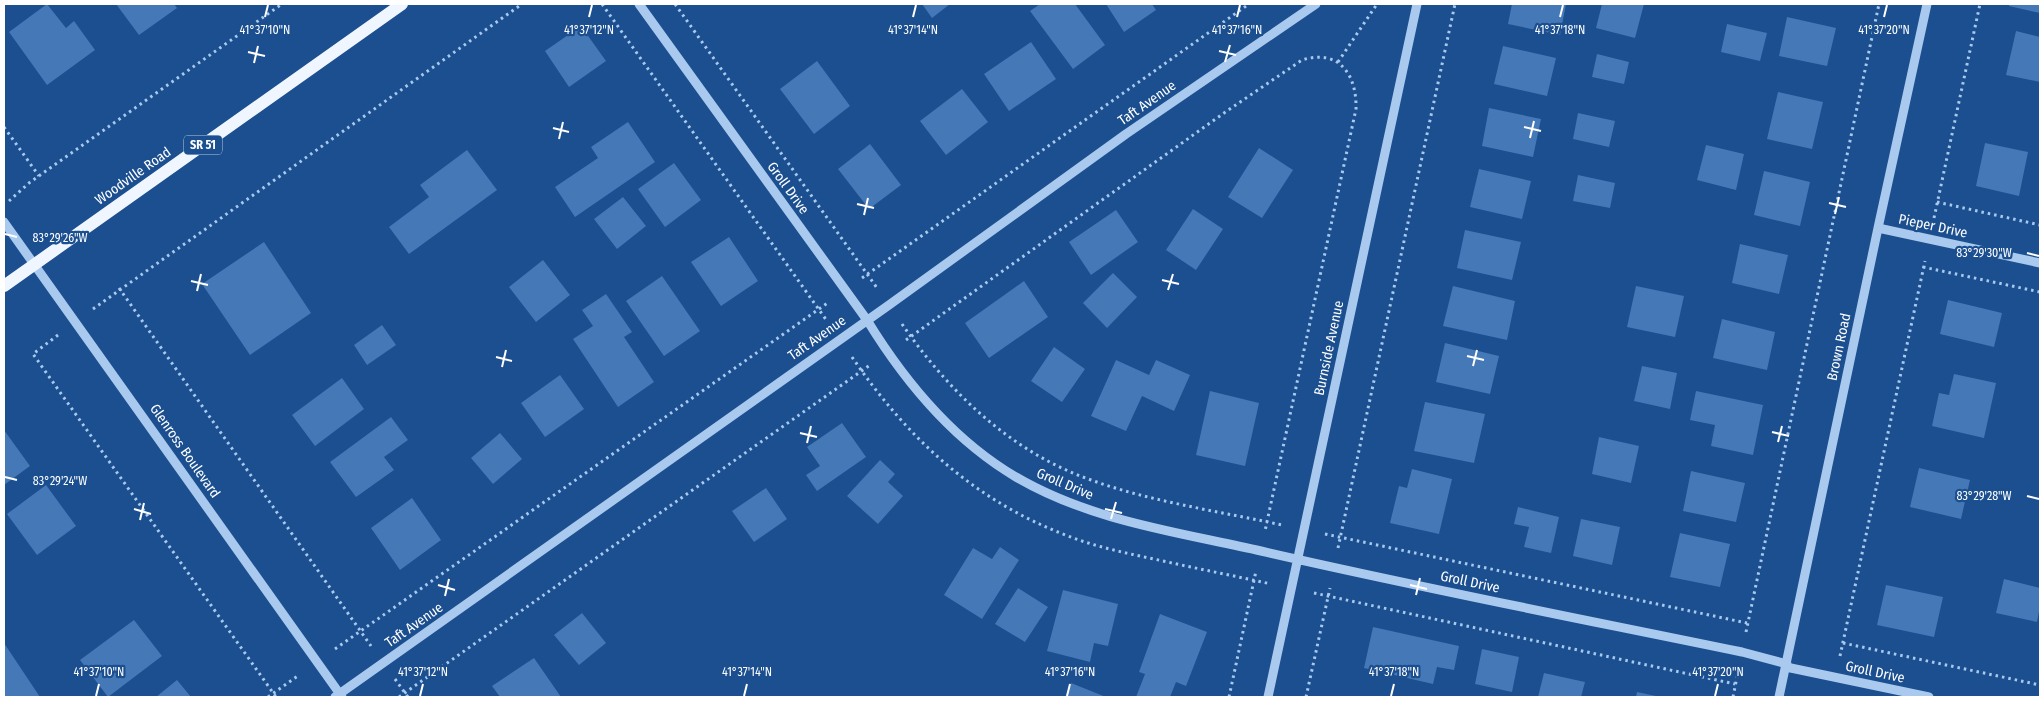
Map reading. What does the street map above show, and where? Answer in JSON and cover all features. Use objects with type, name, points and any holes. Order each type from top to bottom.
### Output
[{"type":"main road","name":"Woodville Road","points":[[4,286],[402,4]]},
{"type":"street","name":"Groll Drive","points":[[639,4],[867,320],[888,354],[922,398],[944,422],[1015,477],[1079,507],[1119,520],[1742,652],[1786,666],[1929,697]]},
{"type":"street","name":"Taft Avenue","points":[[339,696],[1126,134],[1316,4]]},
{"type":"street","name":"Burnside Avenue","points":[[1268,697],[1417,4]]},
{"type":"street","name":"Brown Road","points":[[1779,697],[1927,4]]},
{"type":"street","name":"Glenross Boulevard","points":[[4,222],[339,696]]},
{"type":"street","name":"Pieper Drive","points":[[1878,228],[2040,263]]},
{"type":"path","points":[[4,205],[38,176],[282,4]]},
{"type":"path","points":[[276,697],[33,354],[119,288],[522,4]]},
{"type":"path","points":[[602,4],[893,412],[919,440],[947,465],[999,503],[1068,536],[1111,550],[1735,684]]},
{"type":"path","points":[[675,4],[911,337],[964,400],[1011,438],[1045,460],[1089,480],[1126,491],[1340,538],[1748,623]]},
{"type":"path","points":[[334,650],[819,310],[867,273],[1249,4]]},
{"type":"path","points":[[1338,62],[1377,4]]},
{"type":"path","points":[[1306,697],[1455,4]]},
{"type":"path","points":[[1733,697],[1879,4]]},
{"type":"path","points":[[1836,678],[1980,4]]},
{"type":"path","points":[[399,697],[888,354],[1224,113],[1302,60],[1316,57],[1338,62],[1352,79],[1355,88],[1356,109],[1229,697]]},
{"type":"path","points":[[4,127],[38,176]]},
{"type":"path","points":[[1937,202],[2040,225]]},
{"type":"path","points":[[1924,267],[2040,292]]},
{"type":"path","points":[[119,288],[408,697]]},
{"type":"path","points":[[1843,643],[2040,685]]},
{"type":"building","points":[[47,4],[66,28],[74,21],[95,50],[47,85],[9,32]]},
{"type":"building","points":[[116,4],[174,4],[177,8],[139,35]]},
{"type":"building","points":[[922,4],[950,4],[932,18]]},
{"type":"building","points":[[1040,4],[1075,4],[1105,45],[1073,69],[1030,11]]},
{"type":"building","points":[[1106,4],[1152,4],[1156,10],[1124,32]]},
{"type":"building","points":[[1512,4],[1566,4],[1560,35],[1508,24]]},
{"type":"building","points":[[1602,4],[1644,4],[1635,38],[1596,28]]},
{"type":"building","points":[[2009,4],[2040,4],[2040,13],[2009,6]]},
{"type":"building","points":[[1787,17],[1836,28],[1827,66],[1779,56]]},
{"type":"building","points":[[1727,24],[1767,33],[1760,61],[1721,52]]},
{"type":"building","points":[[581,26],[606,61],[569,87],[545,51]]},
{"type":"building","points":[[2016,31],[2040,37],[2040,82],[2006,75]]},
{"type":"building","points":[[1031,42],[1056,79],[1009,111],[984,74]]},
{"type":"building","points":[[1503,46],[1556,58],[1547,96],[1494,84]]},
{"type":"building","points":[[1597,54],[1629,62],[1624,84],[1592,77]]},
{"type":"building","points":[[817,61],[850,106],[814,134],[780,89]]},
{"type":"building","points":[[962,89],[988,122],[946,155],[920,121]]},
{"type":"building","points":[[1778,92],[1823,102],[1812,149],[1767,139]]},
{"type":"building","points":[[1489,108],[1541,119],[1533,157],[1482,146]]},
{"type":"building","points":[[1578,113],[1615,121],[1609,147],[1573,139]]},
{"type":"building","points":[[628,122],[655,162],[575,217],[555,187],[598,158],[591,147]]},
{"type":"building","points":[[1985,143],[2028,152],[2019,196],[1976,186]]},
{"type":"building","points":[[870,144],[901,185],[869,209],[838,169]]},
{"type":"building","points":[[1706,145],[1744,154],[1736,190],[1697,180]]},
{"type":"building","points":[[1259,148],[1293,170],[1262,218],[1228,197]]},
{"type":"building","points":[[467,150],[497,190],[409,254],[389,227],[429,197],[420,185]]},
{"type":"building","points":[[674,163],[701,200],[665,227],[638,189]]},
{"type":"building","points":[[1479,169],[1531,181],[1522,219],[1470,207]]},
{"type":"building","points":[[1764,171],[1810,182],[1800,226],[1754,215]]},
{"type":"building","points":[[1578,175],[1615,183],[1610,208],[1573,201]]},
{"type":"building","points":[[623,197],[646,226],[617,249],[594,219]]},
{"type":"building","points":[[1193,209],[1223,229],[1196,270],[1166,250]]},
{"type":"building","points":[[1116,210],[1138,242],[1091,275],[1069,242]]},
{"type":"building","points":[[1465,230],[1521,242],[1512,280],[1457,268]]},
{"type":"building","points":[[729,237],[758,281],[721,306],[691,262]]},
{"type":"building","points":[[264,242],[311,313],[250,355],[202,284]]},
{"type":"building","points":[[1740,244],[1788,255],[1779,294],[1732,283]]},
{"type":"building","points":[[543,260],[570,295],[536,322],[509,287]]},
{"type":"building","points":[[1113,273],[1137,297],[1107,328],[1083,303]]},
{"type":"building","points":[[662,276],[700,331],[664,356],[626,301]]},
{"type":"building","points":[[1024,281],[1048,317],[989,358],[965,323]]},
{"type":"building","points":[[1453,286],[1515,301],[1507,340],[1443,326]]},
{"type":"building","points":[[1636,286],[1684,296],[1675,337],[1627,327]]},
{"type":"building","points":[[606,294],[632,332],[624,337],[654,382],[618,407],[573,339],[593,326],[582,310]]},
{"type":"building","points":[[1948,300],[2002,313],[1994,347],[1940,334]]},
{"type":"building","points":[[1722,319],[1775,332],[1767,370],[1713,358]]},
{"type":"building","points":[[382,325],[396,345],[367,365],[354,345]]},
{"type":"building","points":[[1445,343],[1499,356],[1490,394],[1436,382]]},
{"type":"building","points":[[1054,347],[1085,369],[1062,402],[1031,381]]},
{"type":"building","points":[[1116,360],[1149,375],[1156,360],[1190,375],[1174,411],[1142,396],[1126,431],[1091,416]]},
{"type":"building","points":[[1642,366],[1677,373],[1670,409],[1634,401]]},
{"type":"building","points":[[1954,374],[1996,383],[1984,438],[1932,426],[1939,393],[1949,395]]},
{"type":"building","points":[[560,375],[584,409],[545,437],[521,403]]},
{"type":"building","points":[[342,378],[364,409],[315,446],[292,415]]},
{"type":"building","points":[[1210,391],[1259,403],[1245,466],[1196,455]]},
{"type":"building","points":[[1696,391],[1763,405],[1753,455],[1711,446],[1715,425],[1690,420]]},
{"type":"building","points":[[1425,402],[1485,414],[1474,463],[1414,451]]},
{"type":"building","points":[[391,417],[408,440],[384,457],[394,470],[356,497],[330,462]]},
{"type":"building","points":[[842,423],[866,457],[817,491],[806,475],[820,466],[807,447]]},
{"type":"building","points":[[4,430],[30,466],[4,485]]},
{"type":"building","points":[[500,433],[522,459],[493,484],[471,458]]},
{"type":"building","points":[[1599,437],[1639,446],[1631,483],[1592,474]]},
{"type":"building","points":[[880,460],[895,474],[888,482],[903,496],[878,524],[847,496]]},
{"type":"building","points":[[1919,468],[1970,480],[1961,519],[1910,507]]},
{"type":"building","points":[[1412,469],[1452,479],[1439,534],[1390,523],[1399,486],[1407,488]]},
{"type":"building","points":[[1691,471],[1745,483],[1736,522],[1683,511]]},
{"type":"building","points":[[46,485],[76,526],[37,555],[7,514]]},
{"type":"building","points":[[766,488],[787,519],[754,542],[732,511]]},
{"type":"building","points":[[412,498],[441,540],[400,570],[371,528]]},
{"type":"building","points":[[1518,507],[1559,517],[1551,553],[1524,547],[1529,527],[1514,524]]},
{"type":"building","points":[[1581,519],[1620,527],[1612,565],[1573,556]]},
{"type":"building","points":[[1680,533],[1730,544],[1720,587],[1670,577]]},
{"type":"building","points":[[1000,547],[1019,560],[982,619],[944,595],[973,548],[992,559]]},
{"type":"building","points":[[2004,579],[2040,588],[2040,606],[2037,622],[1996,613]]},
{"type":"building","points":[[1886,585],[1943,597],[1934,637],[1877,625]]},
{"type":"building","points":[[1018,588],[1048,607],[1025,642],[995,624]]},
{"type":"building","points":[[1063,590],[1118,604],[1108,646],[1094,643],[1090,662],[1047,651]]},
{"type":"building","points":[[582,613],[606,643],[579,665],[554,635]]},
{"type":"building","points":[[1160,614],[1207,632],[1186,686],[1176,682],[1170,697],[1136,697],[1145,674],[1139,672]]},
{"type":"building","points":[[134,620],[162,656],[108,697],[80,660]]},
{"type":"building","points":[[1373,627],[1459,646],[1454,670],[1437,667],[1433,684],[1364,668]]},
{"type":"building","points":[[4,643],[40,697],[4,697]]},
{"type":"building","points":[[1482,649],[1519,657],[1512,692],[1475,684]]},
{"type":"building","points":[[534,658],[561,697],[500,697],[492,686]]},
{"type":"building","points":[[1544,673],[1585,682],[1581,697],[1538,697]]},
{"type":"building","points":[[177,680],[191,697],[156,697]]},
{"type":"building","points":[[1071,683],[1106,697],[1065,697]]},
{"type":"building","points":[[1637,692],[1656,696],[1656,697],[1636,697]]}]
